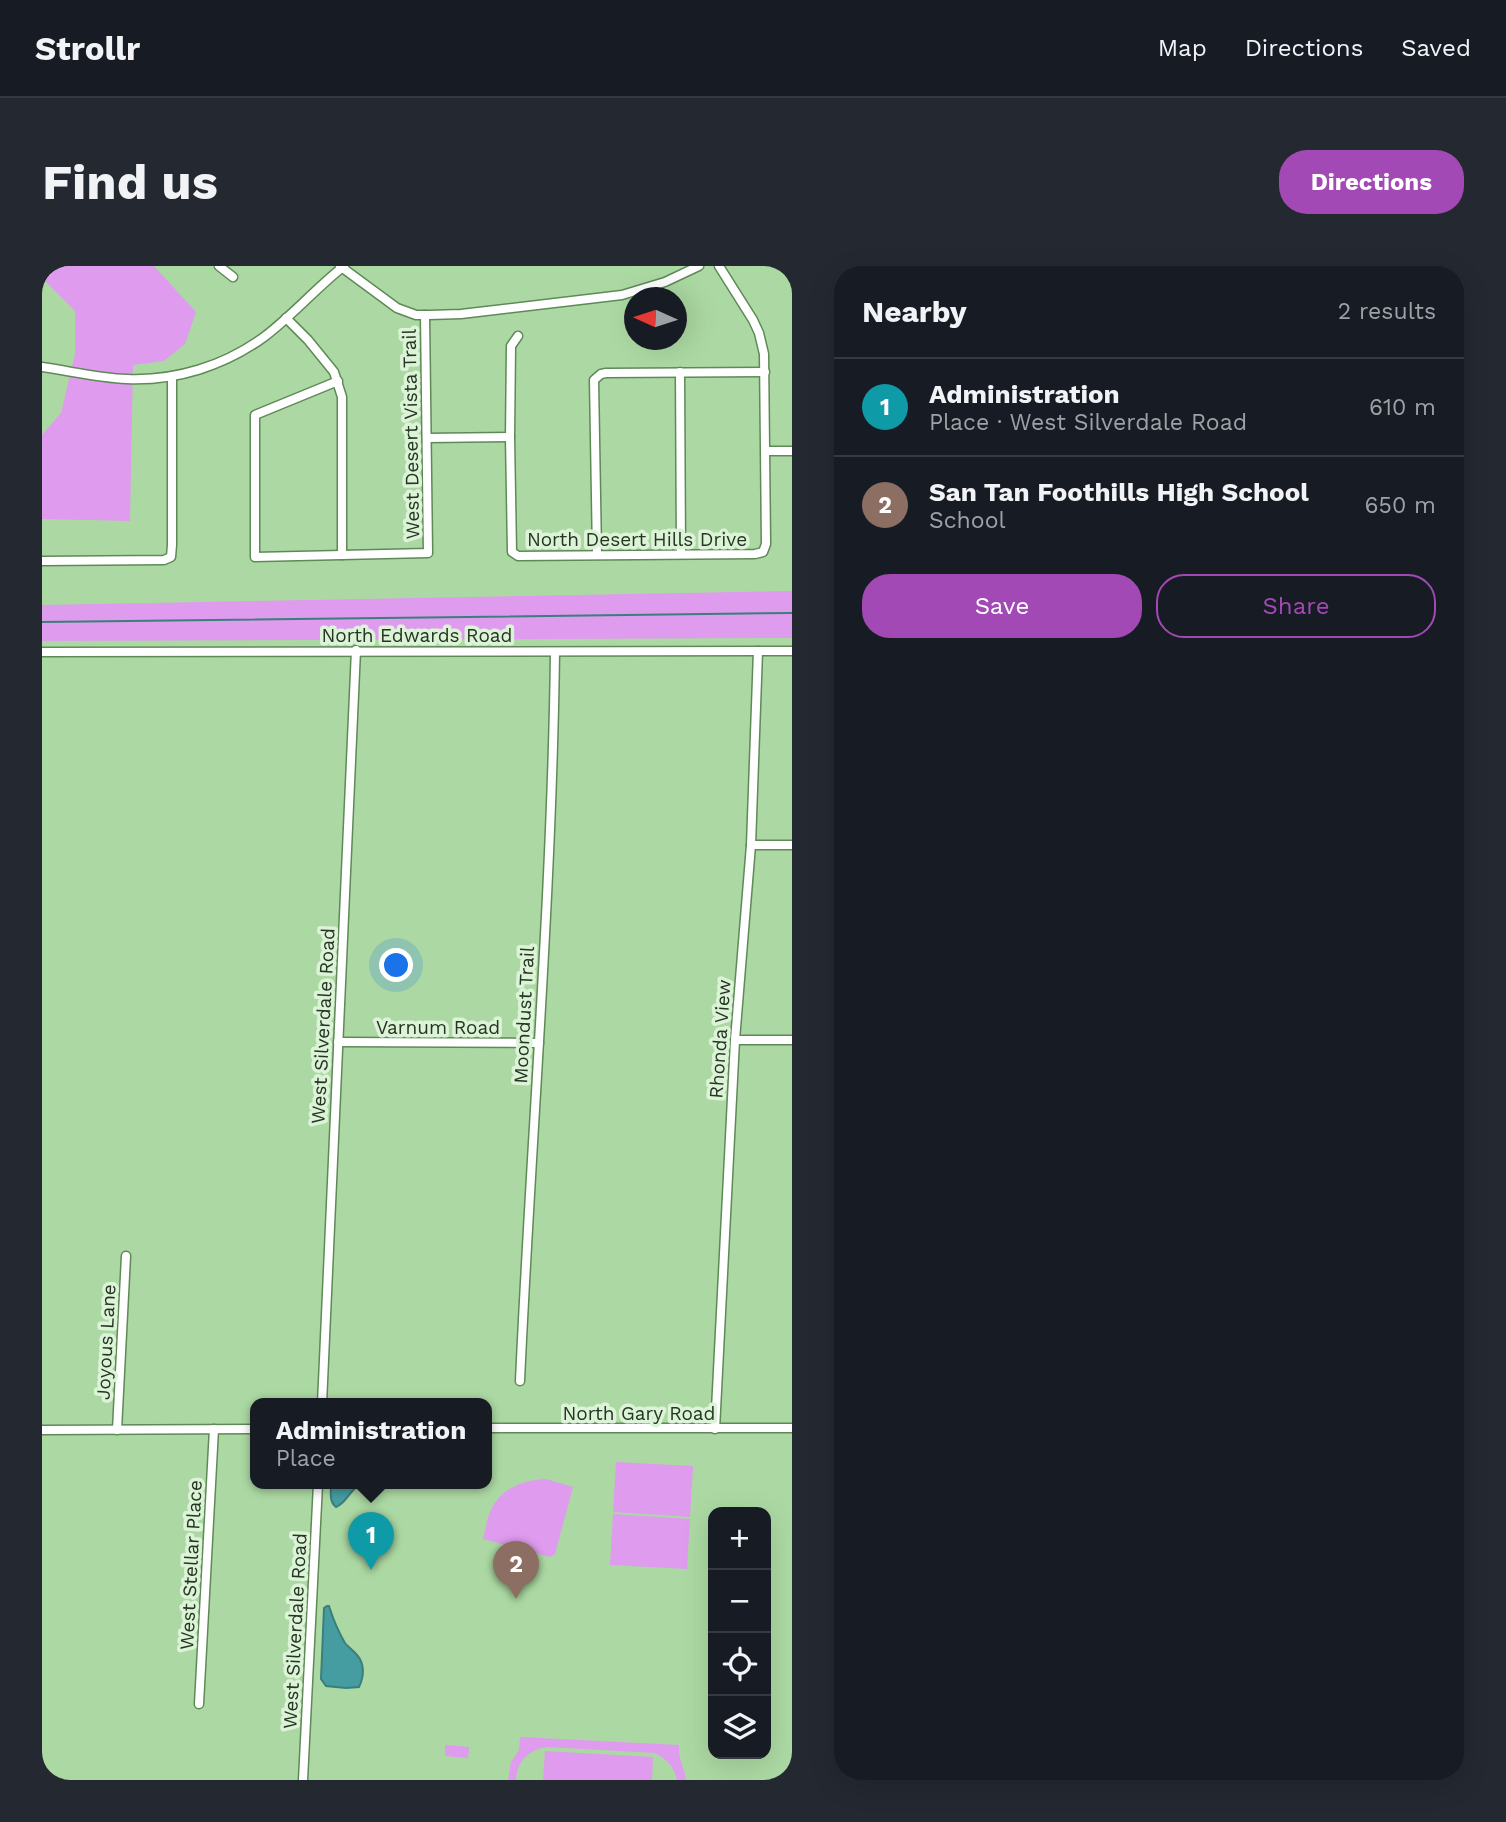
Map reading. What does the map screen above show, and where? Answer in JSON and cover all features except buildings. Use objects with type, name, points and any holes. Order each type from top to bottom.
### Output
[{"type":"street","points":[[219,266],[233,277]]},
{"type":"street","points":[[42,367],[126,379],[172,377],[195,372],[224,361],[264,337],[342,267],[397,308],[408,313],[425,315],[461,314],[622,295],[665,282],[699,266]]},
{"type":"street","points":[[719,266],[756,327],[764,354],[766,451],[792,451]]},
{"type":"street","name":"West Desert Vista Trail","points":[[342,555],[428,553],[425,315]]},
{"type":"street","points":[[286,318],[334,372],[338,381],[342,397],[342,555],[256,557],[255,415],[338,381]]},
{"type":"street","points":[[427,438],[510,437],[511,345],[518,336]]},
{"type":"street","points":[[680,372],[681,554]]},
{"type":"street","points":[[597,554],[594,380],[601,374],[765,372]]},
{"type":"street","points":[[42,561],[171,557],[172,377]]},
{"type":"street","name":"North Desert Hills Drive","points":[[510,437],[513,552],[518,556],[763,552],[766,544],[766,451]]},
{"type":"street","name":"West Silverdale Road","points":[[322,1398],[356,650]]},
{"type":"street","name":"Rhonda View","points":[[715,1429],[735,1040],[751,845],[758,651]]},
{"type":"street","name":"North Edwards Road","points":[[42,652],[792,651]]},
{"type":"street","name":"Moondust Trail","points":[[520,1381],[554,758],[555,652]]},
{"type":"street","points":[[751,845],[792,845]]},
{"type":"street","points":[[735,1040],[792,1040]]},
{"type":"street","name":"Varnum Road","points":[[338,1042],[539,1043]]},
{"type":"street","name":"Joyous Lane","points":[[117,1430],[126,1256]]},
{"type":"street","name":"North Gary Road","points":[[492,1428],[792,1428]]},
{"type":"street","name":"West Stellar Place","points":[[199,1704],[214,1429]]},
{"type":"street","points":[[42,1430],[250,1429]]},
{"type":"street","name":"West Silverdale Road","points":[[303,1780],[318,1489]]},
{"type":"shaded area","points":[[42,266],[154,266],[196,312],[185,344],[164,361],[133,365],[130,521],[42,519],[42,435],[61,413],[75,354],[75,311],[42,278]]},
{"type":"shaded area","points":[[792,591],[792,638],[42,641],[42,605]]},
{"type":"shaded area","points":[[616,1462],[693,1466],[690,1517],[613,1512]]},
{"type":"shaded area","points":[[546,1479],[573,1487],[555,1554],[550,1557],[483,1539],[490,1512],[499,1497],[513,1487]]},
{"type":"shaded area","points":[[613,1514],[690,1519],[687,1569],[610,1565]]},
{"type":"shaded area","points":[[520,1737],[679,1745],[686,1780],[677,1780],[669,1764],[654,1753],[548,1747],[535,1750],[525,1757],[516,1780],[508,1780],[511,1762],[519,1750]]},
{"type":"shaded area","points":[[445,1745],[469,1747],[468,1758],[445,1756]]},
{"type":"shaded area","points":[[545,1751],[653,1757],[652,1780],[543,1780]]},
{"type":"water","points":[[331,1489],[354,1489],[336,1507],[331,1500]]},
{"type":"water","points":[[327,1606],[345,1643],[361,1662],[363,1675],[359,1687],[326,1686],[321,1679],[324,1608]]},
{"type":"waterway","points":[[42,622],[792,613]]},
{"type":"place","name":"Administration","points":[[371,1570]]},
{"type":"place","name":"San Tan Foothills High School","points":[[516,1599]]}]
